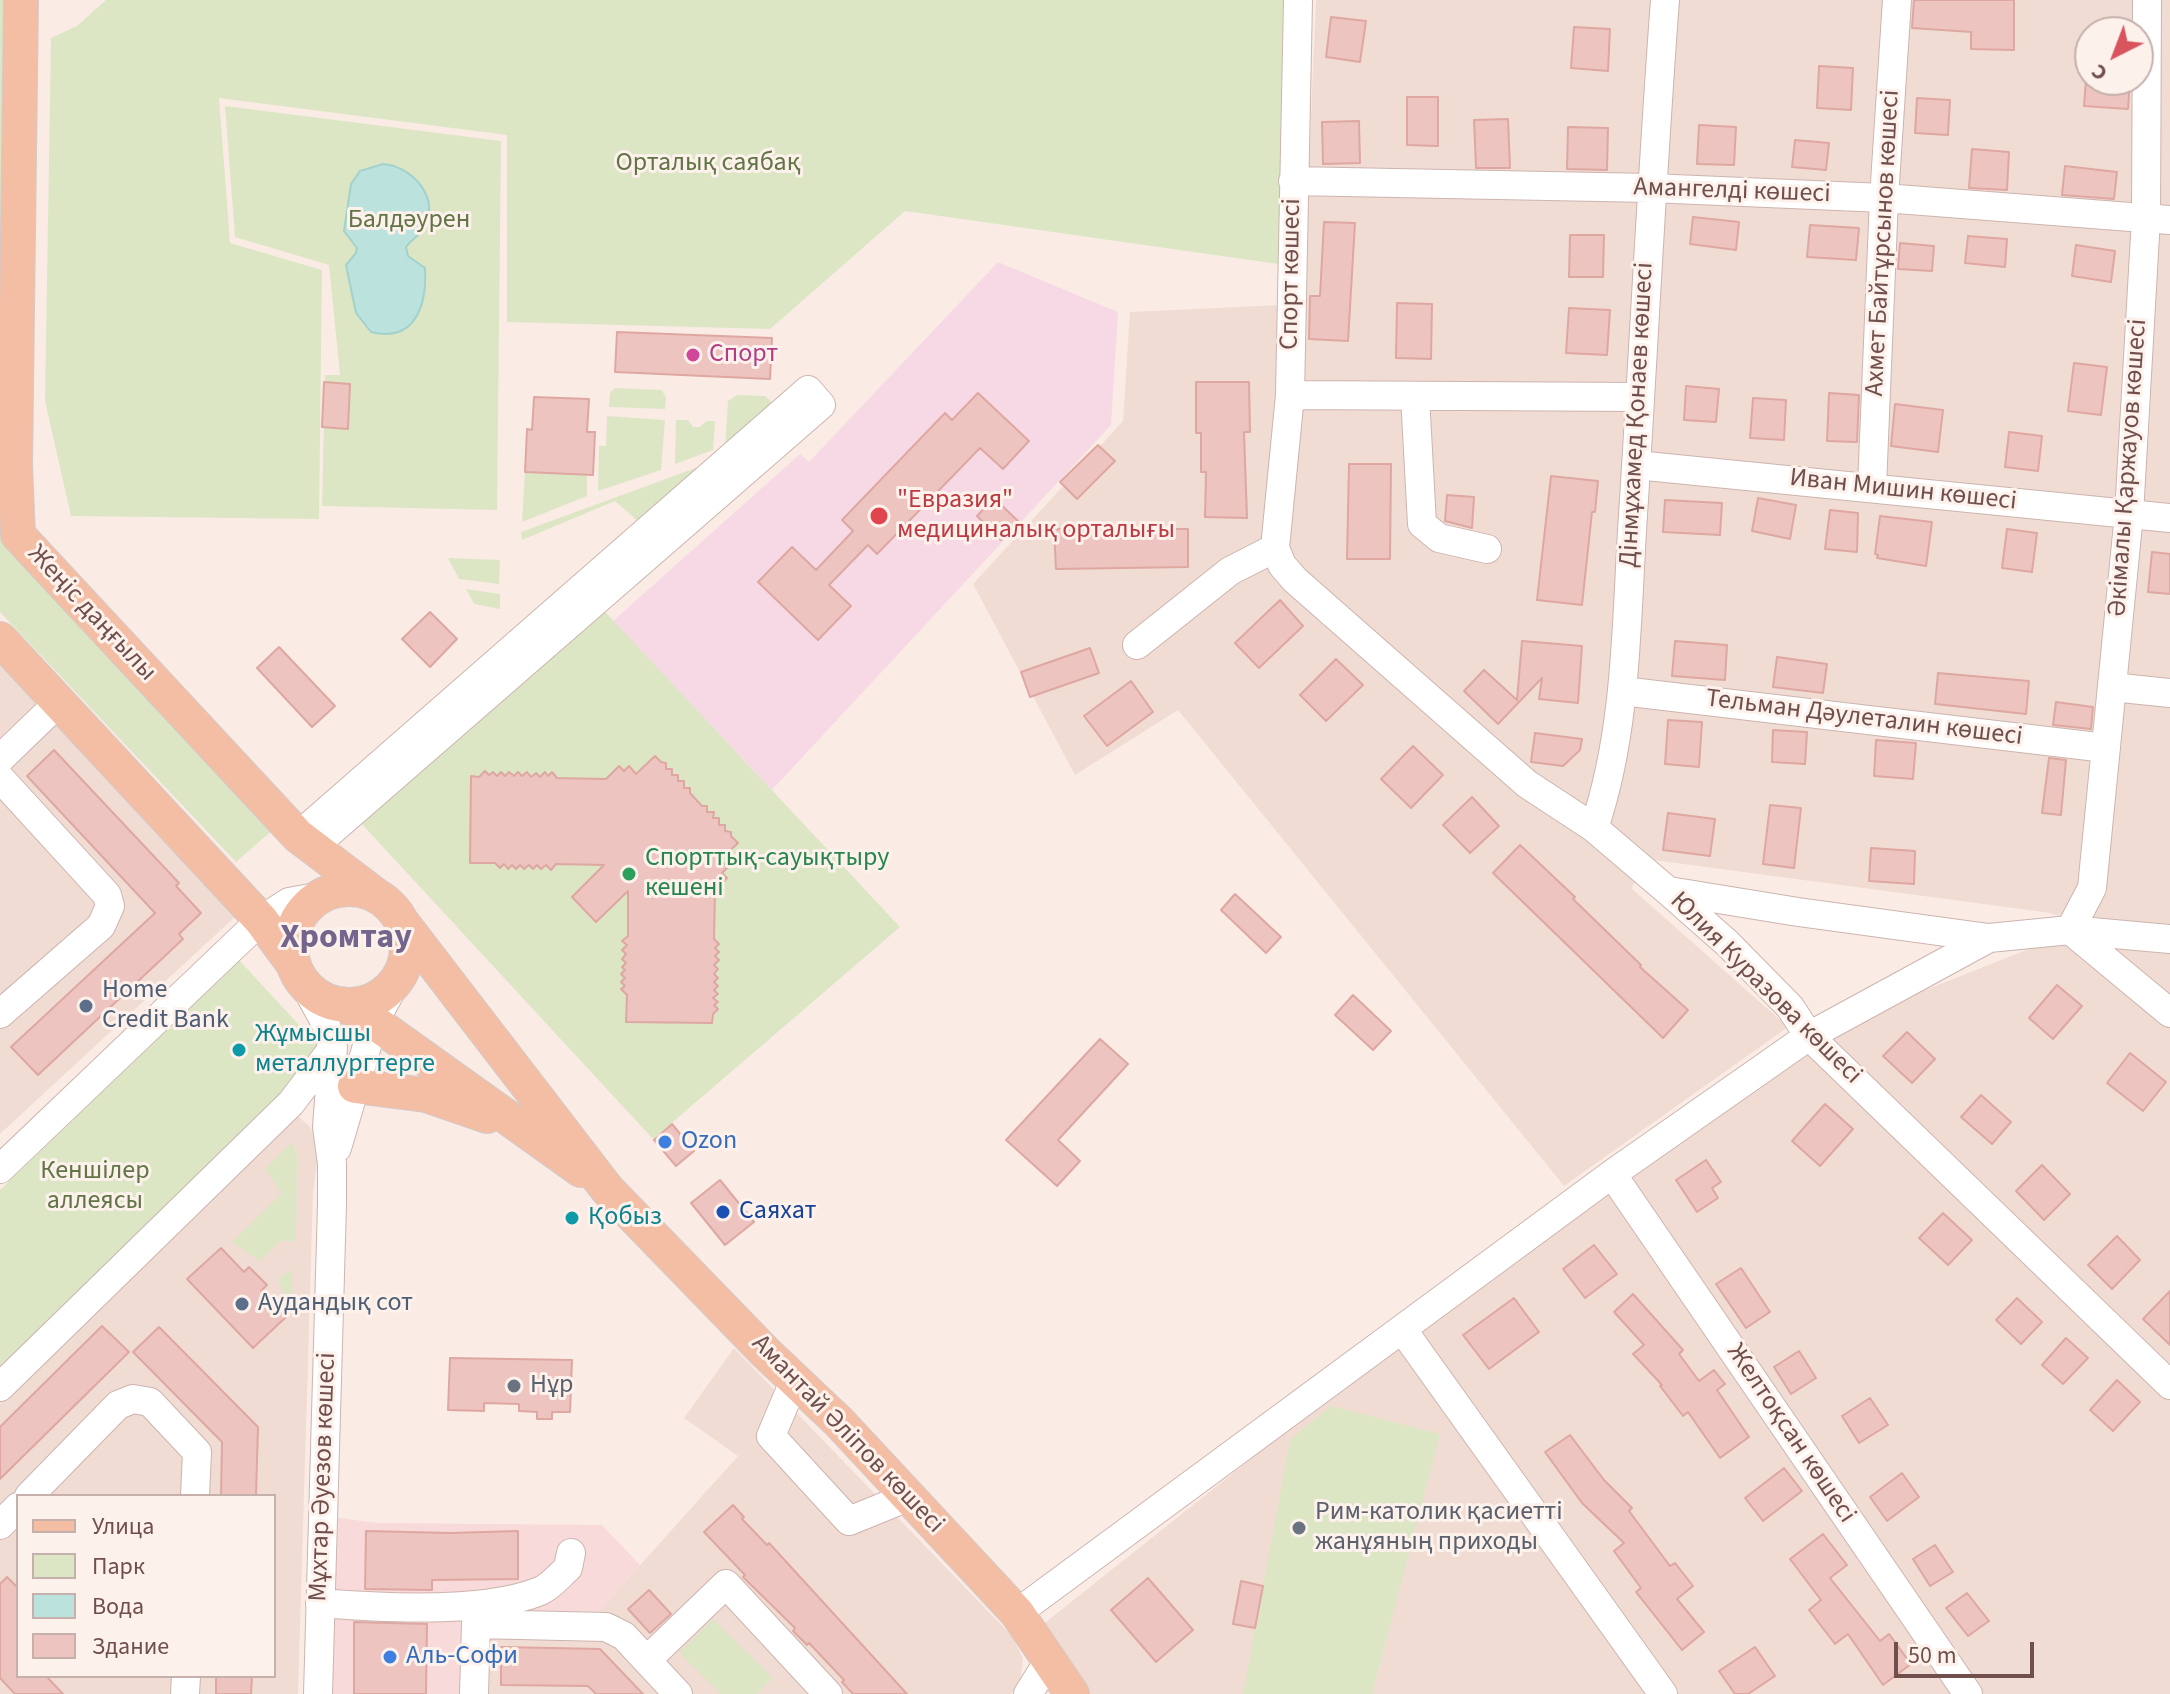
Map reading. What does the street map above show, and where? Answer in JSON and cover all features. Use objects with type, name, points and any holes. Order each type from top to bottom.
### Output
[{"type":"main road","name":"Жеңіс даңғылы","points":[[21,0],[15,466],[18,535],[305,842],[377,896]]},
{"type":"main road","points":[[0,639],[261,920],[298,973],[321,997],[360,1013],[362,1004],[376,999],[397,980],[407,953],[401,921],[391,907],[377,896],[359,890],[340,890],[322,896],[299,917],[291,948],[298,973]]},
{"type":"main road","name":"Амантай Әліпов көшесі","points":[[401,921],[607,1189],[795,1379],[1017,1613],[1072,1694]]},
{"type":"main road","name":"Амантай Әліпов көшесі","points":[[360,1013],[607,1189]]},
{"type":"main road","points":[[355,1086],[426,1095],[519,1127]]},
{"type":"street","name":"Спорт көшесі","points":[[1275,548],[1290,395],[1298,0]]},
{"type":"street","name":"Дінмұхамед Қонаев көшесі","points":[[1594,828],[1605,794],[1622,691],[1650,188],[1665,0]]},
{"type":"street","name":"Ахмет Байтұрсынов көшесі","points":[[1872,487],[1884,198],[1897,0]]},
{"type":"street","name":"Әкімалы Қаржауов көшесі","points":[[2070,930],[2092,888],[2158,219],[2147,0]]},
{"type":"street","name":"Амангелді көшесі","points":[[1293,181],[1650,188],[1884,198],[2158,219]]},
{"type":"street","points":[[808,390],[821,405],[305,842],[808,390]]},
{"type":"street","points":[[1290,395],[1640,397]]},
{"type":"street","points":[[1415,396],[1422,524],[1439,538],[1487,549]]},
{"type":"street","name":"Иван Мишин көшесі","points":[[1636,465],[2170,518]]},
{"type":"street","points":[[1137,645],[1230,571],[1275,548]]},
{"type":"street","name":"Юлия Куразова көшесі","points":[[1275,548],[1282,565],[1295,580],[1527,784],[1594,828],[1727,943],[1780,996],[1809,1036],[2170,1385]]},
{"type":"street","points":[[2112,687],[2170,693]]},
{"type":"street","name":"Тельман Дәулеталин көшесі","points":[[1622,691],[2106,748]]},
{"type":"street","points":[[0,759],[59,702]]},
{"type":"street","points":[[0,778],[100,886],[110,906],[101,926],[0,1014]]},
{"type":"street","points":[[1668,891],[1989,938],[2070,930],[2170,939]]},
{"type":"street","points":[[0,1169],[261,920],[289,902],[322,896]]},
{"type":"street","points":[[2070,930],[2170,1013]]},
{"type":"street","points":[[1017,1613],[1612,1174],[1809,1036],[1989,938]]},
{"type":"street","name":"Мұхтар Әуезов көшесі","points":[[298,973],[325,1022],[333,1048],[327,1127],[332,1164],[318,1694]]},
{"type":"street","points":[[0,1387],[291,1103],[360,1013]]},
{"type":"street","name":"Мұхтар Әуезов көшесі","points":[[332,1164],[355,1086],[360,1013]]},
{"type":"street","points":[[291,1103],[327,1127]]},
{"type":"street","name":"Желтоқсан көшесі","points":[[1612,1174],[1968,1694]]},
{"type":"street","points":[[1402,1329],[1663,1694]]},
{"type":"street","points":[[795,1379],[771,1436],[849,1521],[908,1497]]},
{"type":"street","points":[[31,1494],[118,1405],[133,1399],[150,1402],[197,1452],[195,1494]]},
{"type":"street","points":[[0,1525],[16,1509]]},
{"type":"street","points":[[320,1603],[489,1605],[542,1590],[568,1568],[571,1553]]},
{"type":"street","points":[[647,1660],[726,1584],[828,1694]]},
{"type":"street","points":[[474,1694],[476,1624],[606,1627],[624,1636],[678,1694]]},
{"type":"street","points":[[1028,1694],[1050,1659]]},
{"type":"shaded area","points":[[1316,0],[2170,0],[2170,1694],[1080,1694],[1027,1637],[1363,1370],[1703,1124],[1865,1014],[2084,927],[2051,913],[1653,860],[1631,888],[1788,1027],[1564,1186],[1178,710],[1075,775],[973,584],[1123,421],[1130,312],[1303,304]]},
{"type":"shaded area","name":"\"Евразия\" медициналық орталығы","points":[[998,262],[1118,312],[1111,425],[772,790],[613,621],[800,454],[809,462]]},
{"type":"shaded area","points":[[0,663],[236,916],[0,1134]]},
{"type":"shaded area","points":[[299,1117],[311,1128],[318,1154],[313,1193],[298,1694],[0,1694],[0,1397],[286,1119]]},
{"type":"shaded area","points":[[734,1348],[1012,1636],[1023,1659],[1020,1681],[1011,1694],[462,1694],[465,1609],[598,1612],[738,1456],[684,1418]]},
{"type":"shaded area","points":[[332,1517],[378,1523],[602,1525],[640,1565],[598,1612],[466,1609],[462,1694],[329,1694]]},
{"type":"green space","points":[[0,0],[9,0],[7,534],[275,828],[236,862],[0,612]]},
{"type":"green space","name":"Орталық саябақ","points":[[106,0],[1286,0],[1278,264],[905,211],[770,329],[507,322],[507,135],[219,98],[230,243],[322,270],[319,519],[71,516],[45,401],[51,38],[77,26]]},
{"type":"green space","name":"Балдәурен","points":[[225,106],[501,141],[497,510],[322,506],[325,375],[340,375],[329,265],[235,237]]},
{"type":"green space","points":[[615,388],[662,390],[666,398],[665,409],[609,407],[610,393]]},
{"type":"green space","points":[[737,395],[765,396],[773,403],[725,448],[728,401]]},
{"type":"green space","points":[[607,416],[665,420],[661,470],[598,491],[599,446],[606,446]]},
{"type":"green space","points":[[676,420],[688,420],[693,427],[715,421],[713,450],[675,464]]},
{"type":"green space","points":[[704,465],[639,522],[615,501],[522,540],[521,532]]},
{"type":"green space","points":[[525,472],[587,475],[587,496],[522,522]]},
{"type":"green space","points":[[448,558],[500,560],[499,584],[459,579]]},
{"type":"green space","points":[[466,589],[500,594],[500,609],[474,604]]},
{"type":"green space","name":"Спорттық-сауықтыру кешені","points":[[595,601],[900,927],[653,1139],[359,821]]},
{"type":"green space","name":"Кеншілер аллеясы","points":[[239,960],[325,1053],[0,1367],[0,1190]]},
{"type":"green space","points":[[292,1142],[297,1155],[296,1241],[280,1241],[260,1261],[232,1242],[282,1193],[265,1169]]},
{"type":"green space","points":[[292,1269],[291,1309],[278,1279]]},
{"type":"green space","points":[[1331,1406],[1440,1434],[1372,1694],[1243,1694],[1290,1440]]},
{"type":"green space","points":[[713,1619],[773,1678],[756,1694],[721,1694],[679,1653]]},
{"type":"water","points":[[383,164],[403,170],[419,183],[425,192],[429,212],[425,227],[406,247],[408,256],[425,268],[421,307],[408,326],[399,332],[386,334],[371,332],[356,313],[346,265],[357,248],[344,231],[351,184],[360,171]]},
{"type":"building","points":[[1914,0],[2014,0],[2014,50],[1971,49],[1971,32],[1912,28]]},
{"type":"building","points":[[1331,17],[1366,21],[1360,62],[1326,57]]},
{"type":"building","points":[[1574,27],[1610,29],[1608,71],[1571,68]]},
{"type":"building","points":[[1819,66],[1853,68],[1851,110],[1817,108]]},
{"type":"building","points":[[2085,96],[2129,96],[2128,109],[2084,106]]},
{"type":"building","points":[[1407,97],[1438,97],[1438,146],[1407,145]]},
{"type":"building","points":[[1917,98],[1950,100],[1948,135],[1915,133]]},
{"type":"building","points":[[1508,119],[1510,168],[1476,168],[1474,120]]},
{"type":"building","points":[[1359,121],[1360,163],[1323,164],[1322,122]]},
{"type":"building","points":[[1699,125],[1736,127],[1734,165],[1697,164]]},
{"type":"building","points":[[1568,127],[1608,128],[1607,170],[1567,169]]},
{"type":"building","points":[[1795,140],[1829,143],[1826,170],[1792,167]]},
{"type":"building","points":[[1972,149],[2009,152],[2007,190],[1969,188]]},
{"type":"building","points":[[2065,166],[2117,172],[2114,199],[2062,195]]},
{"type":"building","points":[[1693,217],[1739,222],[1736,250],[1690,244]]},
{"type":"building","points":[[1324,222],[1355,223],[1348,341],[1309,339],[1310,296],[1320,296]]},
{"type":"building","points":[[1810,225],[1859,228],[1856,260],[1807,257]]},
{"type":"building","points":[[1570,235],[1604,235],[1603,277],[1569,277]]},
{"type":"building","points":[[1968,236],[2007,239],[2005,267],[1965,263]]},
{"type":"building","points":[[1900,243],[1934,246],[1932,271],[1898,269]]},
{"type":"building","points":[[2076,245],[2115,251],[2111,282],[2072,276]]},
{"type":"building","points":[[1397,303],[1432,304],[1431,359],[1396,358]]},
{"type":"building","points":[[1569,308],[1610,310],[1607,355],[1566,353]]},
{"type":"building","name":"Спорт","points":[[617,332],[772,338],[770,379],[615,372]]},
{"type":"building","points":[[2074,363],[2107,367],[2101,415],[2068,411]]},
{"type":"building","points":[[324,382],[350,384],[348,429],[322,427]]},
{"type":"building","points":[[1196,382],[1249,382],[1250,432],[1244,432],[1247,518],[1205,517],[1206,472],[1201,472],[1201,433],[1196,433]]},
{"type":"building","points":[[1686,386],[1719,389],[1716,422],[1684,420]]},
{"type":"building","points":[[978,393],[1029,441],[1003,469],[980,448],[877,554],[868,545],[829,585],[851,606],[818,640],[758,582],[792,547],[816,570],[853,531],[842,520],[945,413],[952,420]]},
{"type":"building","points":[[1829,393],[1859,395],[1857,442],[1827,441]]},
{"type":"building","points":[[534,397],[589,399],[587,432],[595,432],[593,475],[525,472],[527,429],[532,430]]},
{"type":"building","points":[[1753,398],[1786,400],[1784,440],[1750,438]]},
{"type":"building","points":[[1895,404],[1943,410],[1938,452],[1891,446]]},
{"type":"building","points":[[2009,432],[2042,436],[2038,471],[2005,467]]},
{"type":"building","points":[[1098,445],[1115,461],[1077,499],[1060,482]]},
{"type":"building","points":[[1349,464],[1391,464],[1390,559],[1347,559]]},
{"type":"building","points":[[1551,476],[1598,481],[1582,605],[1537,600]]},
{"type":"building","points":[[1447,495],[1474,497],[1472,528],[1445,521]]},
{"type":"building","points":[[994,498],[1018,521],[1001,540],[977,516]]},
{"type":"building","points":[[1758,498],[1796,505],[1790,539],[1752,531]]},
{"type":"building","points":[[1665,500],[1722,503],[1720,535],[1663,532]]},
{"type":"building","points":[[1830,510],[1858,513],[1857,552],[1825,549]]},
{"type":"building","points":[[1880,516],[1932,522],[1926,566],[1877,558]]},
{"type":"building","points":[[1054,529],[1188,529],[1188,567],[1056,569]]},
{"type":"building","points":[[2007,529],[2037,533],[2032,572],[2002,568]]},
{"type":"building","points":[[2152,552],[2170,554],[2170,594],[2148,592]]},
{"type":"building","points":[[1280,600],[1303,626],[1259,668],[1235,643]]},
{"type":"building","points":[[430,612],[457,639],[430,667],[402,639]]},
{"type":"building","points":[[1522,641],[1582,646],[1578,703],[1539,699],[1542,678],[1498,724],[1464,691],[1484,670],[1517,700]]},
{"type":"building","points":[[1675,641],[1727,645],[1725,680],[1672,676]]},
{"type":"building","points":[[279,647],[335,706],[312,727],[257,668]]},
{"type":"building","points":[[1090,648],[1099,673],[1030,697],[1021,672]]},
{"type":"building","points":[[1777,657],[1827,664],[1823,693],[1773,687]]},
{"type":"building","points":[[1336,659],[1363,685],[1326,721],[1300,695]]},
{"type":"building","points":[[1938,673],[2029,681],[2026,714],[1935,704]]},
{"type":"building","points":[[1131,681],[1153,712],[1107,746],[1084,716]]},
{"type":"building","points":[[2056,702],[2093,707],[2091,729],[2053,725]]},
{"type":"building","points":[[1668,720],[1702,722],[1699,767],[1665,764]]},
{"type":"building","points":[[1773,730],[1807,732],[1805,764],[1772,762]]},
{"type":"building","points":[[1535,733],[1582,739],[1580,750],[1563,766],[1531,762]]},
{"type":"building","points":[[1876,740],[1916,743],[1913,779],[1874,776]]},
{"type":"building","points":[[1413,746],[1443,775],[1411,808],[1381,779]]},
{"type":"building","points":[[54,750],[179,883],[176,886],[201,913],[179,934],[183,939],[38,1075],[11,1047],[155,913],[27,776]]},
{"type":"building","points":[[655,756],[666,763],[666,769],[672,769],[672,775],[678,775],[678,781],[684,781],[684,788],[690,788],[690,793],[702,806],[707,806],[707,812],[714,812],[713,818],[719,818],[719,825],[725,825],[725,831],[731,832],[738,843],[720,860],[728,867],[722,873],[727,878],[715,890],[714,939],[719,944],[715,948],[719,952],[715,956],[719,960],[714,965],[718,969],[714,974],[718,978],[714,982],[718,986],[714,990],[718,994],[713,998],[718,1002],[714,1005],[718,1009],[713,1014],[712,1023],[626,1022],[627,995],[621,989],[625,986],[621,982],[625,978],[621,974],[626,963],[622,959],[626,954],[622,950],[627,945],[622,941],[628,936],[628,891],[596,922],[572,897],[604,865],[556,864],[551,870],[546,865],[541,869],[537,865],[533,869],[529,865],[524,869],[520,865],[516,869],[512,865],[508,869],[504,864],[500,868],[495,863],[470,863],[471,776],[479,777],[485,771],[497,776],[501,772],[505,776],[509,772],[514,776],[518,772],[522,776],[527,772],[531,777],[536,773],[540,777],[545,772],[548,776],[552,772],[557,778],[606,779],[619,766],[624,771],[629,766],[636,774]]},
{"type":"building","points":[[2049,758],[2066,760],[2061,815],[2042,813]]},
{"type":"building","points":[[1472,797],[1499,826],[1470,853],[1443,825]]},
{"type":"building","points":[[1770,805],[1801,808],[1794,868],[1763,864]]},
{"type":"building","points":[[1668,813],[1715,819],[1710,856],[1663,850]]},
{"type":"building","points":[[1520,845],[1575,897],[1573,899],[1640,967],[1688,1010],[1663,1038],[1493,873]]},
{"type":"building","points":[[1871,848],[1915,851],[1914,884],[1869,881]]},
{"type":"building","points":[[1235,894],[1281,937],[1266,953],[1221,910]]},
{"type":"building","points":[[2057,985],[2082,1006],[2053,1039],[2029,1018]]},
{"type":"building","points":[[1353,995],[1391,1031],[1373,1050],[1335,1015]]},
{"type":"building","points":[[1907,1032],[1935,1059],[1912,1083],[1883,1056]]},
{"type":"building","points":[[1100,1039],[1128,1064],[1058,1140],[1080,1161],[1057,1186],[1006,1140]]},
{"type":"building","points":[[2130,1053],[2166,1082],[2143,1111],[2107,1083]]},
{"type":"building","points":[[1981,1095],[2011,1122],[1992,1144],[1961,1117]]},
{"type":"building","points":[[1825,1104],[1853,1129],[1820,1166],[1792,1141]]},
{"type":"building","points":[[672,1124],[694,1151],[676,1166],[654,1140]]},
{"type":"building","points":[[1706,1160],[1721,1182],[1712,1188],[1718,1198],[1697,1212],[1676,1180]]},
{"type":"building","points":[[2042,1165],[2070,1194],[2044,1220],[2016,1191]]},
{"type":"building","name":"Саяхат","points":[[720,1180],[754,1222],[725,1245],[691,1203]]},
{"type":"building","points":[[1943,1213],[1972,1240],[1948,1265],[1919,1238]]},
{"type":"building","points":[[2117,1236],[2140,1260],[2112,1289],[2088,1265]]},
{"type":"building","points":[[1594,1245],[1617,1274],[1585,1298],[1563,1269]]},
{"type":"building","name":"Аудандық сот","points":[[221,1248],[244,1272],[249,1267],[267,1285],[261,1291],[286,1317],[253,1348],[187,1279]]},
{"type":"building","points":[[1741,1268],[1770,1312],[1746,1328],[1716,1284]]},
{"type":"building","points":[[2170,1291],[2170,1345],[2143,1319]]},
{"type":"building","points":[[1633,1294],[1683,1350],[1679,1354],[1699,1381],[1714,1370],[1725,1384],[1717,1390],[1749,1437],[1720,1458],[1688,1412],[1683,1416],[1662,1385],[1633,1354],[1644,1345],[1614,1312]]},
{"type":"building","points":[[1514,1298],[1539,1332],[1489,1369],[1463,1335]]},
{"type":"building","points":[[2017,1298],[2042,1322],[2021,1344],[1996,1320]]},
{"type":"building","points":[[102,1326],[129,1352],[0,1479],[0,1427]]},
{"type":"building","points":[[159,1327],[258,1427],[256,1494],[221,1494],[222,1442],[133,1352]]},
{"type":"building","points":[[2066,1338],[2088,1358],[2063,1384],[2042,1365]]},
{"type":"building","points":[[1799,1351],[1816,1378],[1791,1394],[1774,1367]]},
{"type":"building","name":"Нұр","points":[[450,1358],[572,1360],[570,1412],[552,1412],[552,1419],[537,1419],[537,1412],[519,1411],[519,1404],[484,1403],[484,1411],[448,1410]]},
{"type":"building","points":[[2117,1380],[2140,1402],[2113,1431],[2090,1410]]},
{"type":"building","points":[[1870,1398],[1888,1425],[1859,1443],[1842,1416]]},
{"type":"building","points":[[1570,1435],[1604,1480],[1632,1508],[1629,1511],[1670,1566],[1675,1563],[1693,1586],[1677,1599],[1704,1632],[1682,1650],[1636,1592],[1641,1588],[1614,1551],[1624,1543],[1582,1503],[1545,1452]]},
{"type":"building","points":[[1784,1468],[1802,1491],[1763,1521],[1745,1498]]},
{"type":"building","points":[[1902,1473],[1919,1497],[1887,1521],[1870,1497]]},
{"type":"building","points":[[733,1505],[744,1517],[742,1519],[767,1545],[769,1543],[907,1694],[853,1694],[842,1682],[844,1680],[743,1577],[745,1575],[704,1532]]},
{"type":"building","points":[[366,1531],[518,1531],[518,1579],[432,1580],[432,1590],[365,1589]]},
{"type":"building","points":[[1823,1534],[1847,1565],[1830,1578],[1880,1641],[1889,1634],[1911,1664],[1883,1685],[1848,1634],[1835,1644],[1809,1610],[1821,1600],[1790,1559]]},
{"type":"building","points":[[1935,1545],[1953,1572],[1930,1586],[1913,1559]]},
{"type":"building","points":[[7,1577],[16,1586],[16,1678],[48,1678],[63,1694],[15,1694],[0,1678],[0,1584]]},
{"type":"building","points":[[1148,1578],[1193,1630],[1156,1662],[1111,1610]]},
{"type":"building","points":[[1241,1581],[1263,1586],[1255,1628],[1233,1624]]},
{"type":"building","points":[[649,1590],[671,1614],[650,1633],[628,1609]]},
{"type":"building","points":[[1967,1593],[1989,1621],[1968,1636],[1946,1608]]},
{"type":"building","name":"Аль-Софи","points":[[354,1622],[427,1624],[426,1694],[354,1694]]},
{"type":"building","points":[[501,1647],[600,1649],[643,1694],[596,1694],[588,1686],[501,1685]]},
{"type":"building","points":[[1755,1647],[1775,1676],[1748,1694],[1735,1694],[1719,1671]]},
{"type":"building","points":[[216,1678],[252,1678],[251,1694],[216,1694]]},
{"type":"place","name":"Спорт","points":[[693,355]]},
{"type":"place","name":"\"Евразия\" медициналық орталығы","points":[[879,516]]},
{"type":"place","name":"Спорттық-сауықтыру кешені","points":[[629,874]]},
{"type":"place","name":"Home Credit Bank","points":[[86,1006]]},
{"type":"place","name":"Жұмысшы металлургтерге","points":[[239,1050]]},
{"type":"place","name":"Ozon","points":[[665,1142]]},
{"type":"place","name":"Саяхат","points":[[723,1212]]},
{"type":"place","name":"Қобыз","points":[[572,1218]]},
{"type":"place","name":"Аудандық сот","points":[[242,1304]]},
{"type":"place","name":"Нұр","points":[[514,1386]]},
{"type":"place","name":"Рим-католик қасиетті жанұяның приходы","points":[[1299,1528]]},
{"type":"place","name":"Аль-Софи","points":[[390,1657]]},
{"type":"district","name":"Хромтау","points":[[346,940]]}]
